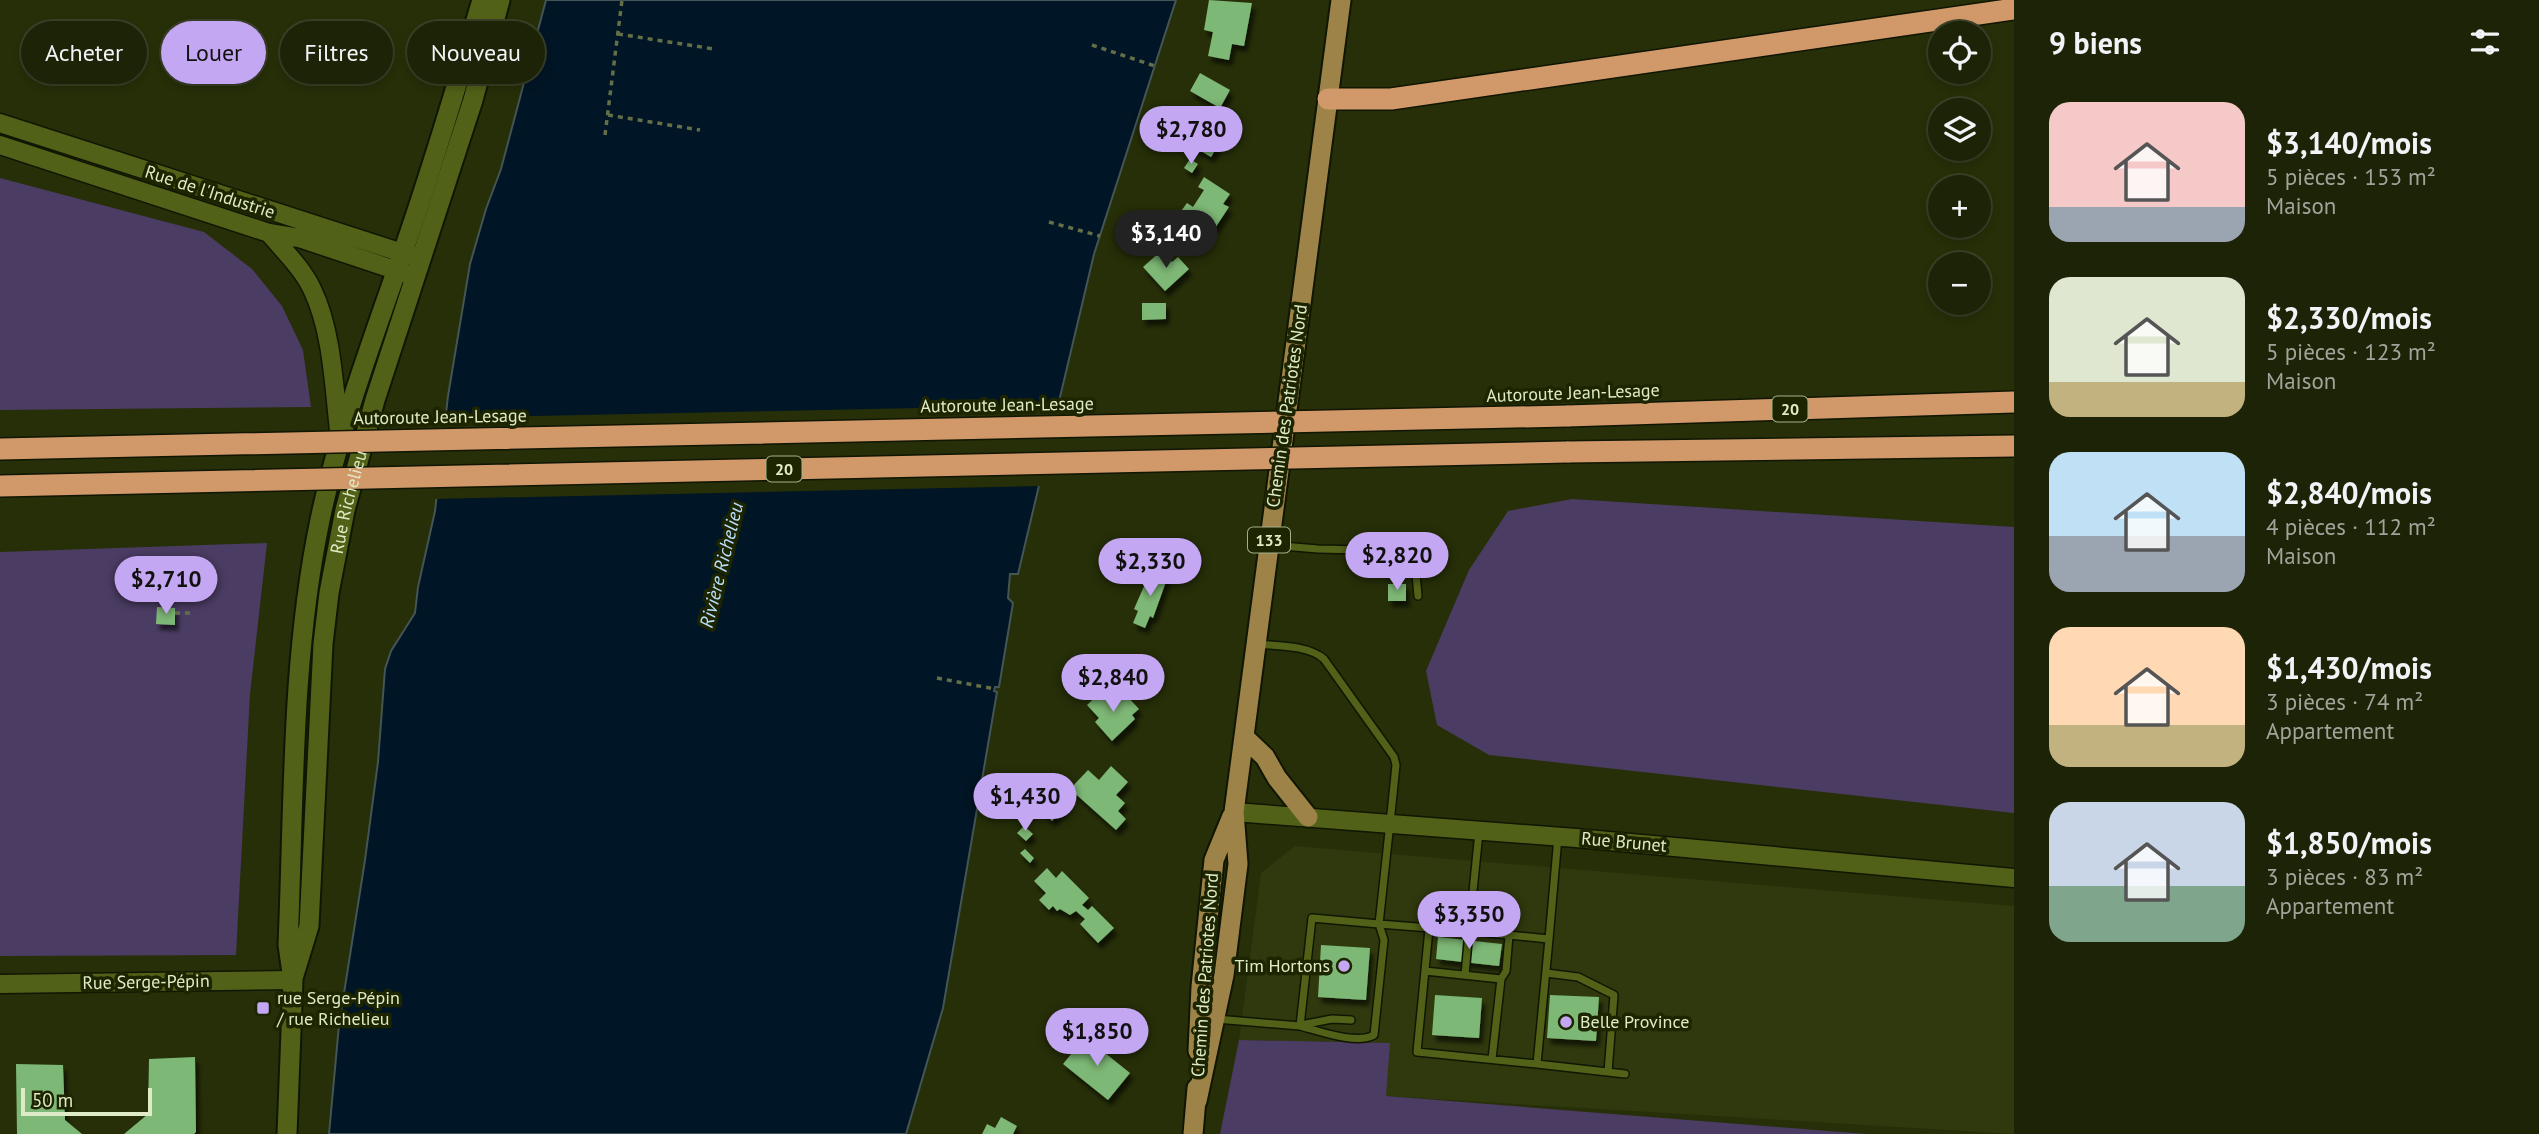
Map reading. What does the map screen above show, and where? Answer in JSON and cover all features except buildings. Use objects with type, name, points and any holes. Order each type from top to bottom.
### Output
[{"type":"highway","points":[[1328,99],[1391,99],[2014,9]]},
{"type":"highway","name":"Autoroute Jean-Lesage","points":[[0,449],[1567,416],[2014,402]]},
{"type":"highway","name":"20","points":[[0,486],[1567,452],[2014,446]]},
{"type":"main road","name":"Rue Richelieu","points":[[293,980],[309,926],[323,644],[335,561],[345,510],[481,0]]},
{"type":"main road","name":"Rue Richelieu","points":[[287,1134],[293,980],[288,946],[302,652],[310,575],[319,525],[341,440],[473,100],[500,0]]},
{"type":"main road","name":"Chemin des Patriotes Nord","points":[[1193,1134],[1207,1018],[1214,860],[1234,812],[1341,0]]},
{"type":"main road","points":[[1244,737],[1265,757],[1277,778],[1308,817]]},
{"type":"street","name":"Rue de l'Industrie","points":[[0,123],[409,265]]},
{"type":"street","name":"Rue de l'Industrie","points":[[0,145],[269,233],[409,265]]},
{"type":"street","points":[[269,233],[312,287],[320,307],[328,343],[341,440]]},
{"type":"street","name":"Rue Brunet","points":[[1234,812],[1559,836],[2014,878]]},
{"type":"street","name":"Rue Serge-Pépin","points":[[0,985],[293,980]]},
{"type":"lane","points":[[1269,545],[1318,550],[1403,551],[1415,563],[1418,596]]},
{"type":"lane","points":[[1207,1018],[1300,1026],[1335,1035],[1366,1038],[1374,1035],[1384,940],[1378,924],[1396,765],[1394,757],[1318,654],[1296,648],[1256,644]]},
{"type":"lane","points":[[1465,975],[1479,831]]},
{"type":"lane","points":[[1536,1064],[1559,836]]},
{"type":"lane","points":[[1300,1026],[1312,918],[1549,939]]},
{"type":"lane","points":[[1429,929],[1417,1052],[1625,1074]]},
{"type":"lane","points":[[1492,1059],[1509,935]]},
{"type":"lane","points":[[1425,971],[1501,979]]},
{"type":"lane","points":[[1546,973],[1578,977],[1615,995],[1608,1072]]},
{"type":"lane","points":[[1300,1026],[1332,1018],[1351,1020]]},
{"type":"path","points":[[605,135],[622,0]]},
{"type":"path","points":[[618,34],[714,49]]},
{"type":"path","points":[[1092,45],[1155,66]]},
{"type":"path","points":[[608,115],[701,130]]},
{"type":"path","points":[[1049,222],[1100,236]]},
{"type":"path","points":[[175,613],[194,614]]},
{"type":"path","points":[[937,678],[995,690]]},
{"type":"shaded area","points":[[0,178],[204,232],[252,269],[282,306],[303,350],[311,407],[0,410]]},
{"type":"shaded area","points":[[1572,499],[2014,527],[2014,813],[1489,755],[1437,725],[1426,671],[1469,570],[1508,511]]},
{"type":"shaded area","points":[[267,543],[250,694],[236,955],[0,956],[0,552]]},
{"type":"shaded area","points":[[1295,846],[2014,906],[2014,1134],[1385,1096],[1389,1043],[1239,1040],[1261,873]]},
{"type":"shaded area","points":[[1239,1040],[1390,1043],[1386,1096],[1867,1134],[1220,1134]]},
{"type":"water","name":"Rivière Richelieu","points":[[546,0],[1176,0],[1094,254],[1018,574],[1010,574],[1008,598],[1013,603],[999,687],[995,687],[994,691],[997,692],[943,1008],[906,1134],[329,1134],[339,1025],[378,762],[385,669],[391,651],[415,613],[435,511],[448,396],[470,264],[501,169],[524,84],[545,84],[545,21],[540,21]]},
{"type":"pier","points":[[1060,405],[1042,486],[433,499],[442,418]]},
{"type":"place","name":"Tim Hortons","points":[[1344,966]]},
{"type":"place","name":"rue Serge-Pépin / rue Richelieu","points":[[263,1008]]},
{"type":"place","name":"Belle Province","points":[[1566,1022]]}]
